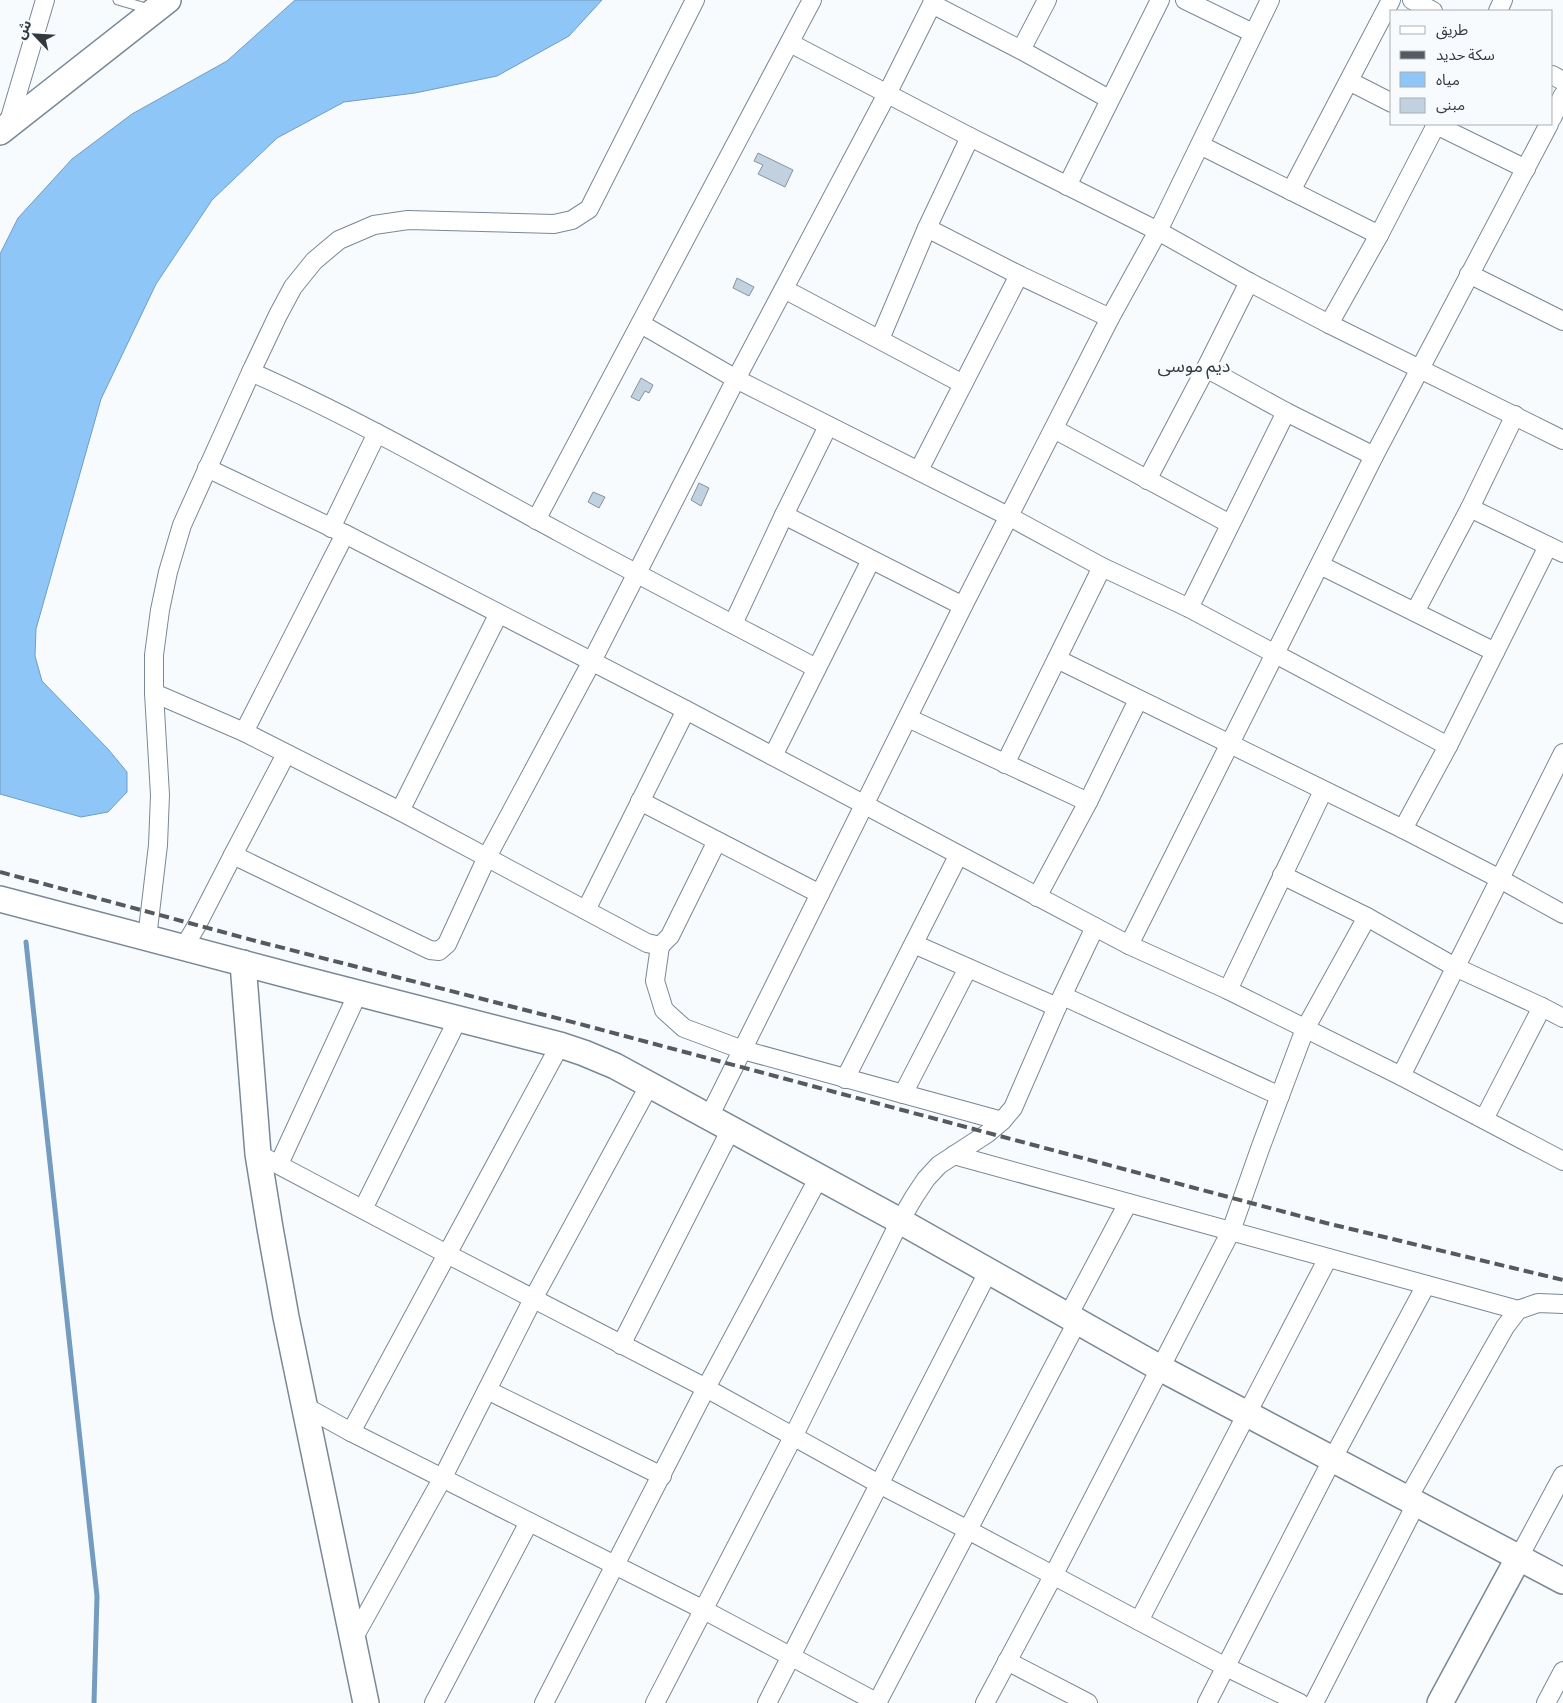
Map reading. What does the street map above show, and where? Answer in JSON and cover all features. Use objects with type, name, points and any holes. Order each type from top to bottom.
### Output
[{"type":"main road","points":[[4,128],[164,3]]},
{"type":"main road","points":[[0,899],[560,1045],[615,1066],[900,1221],[1160,1368],[1563,1581]]},
{"type":"main road","points":[[243,963],[268,1159],[273,1246],[304,1406],[366,1703]]},
{"type":"main road","points":[[1440,1703],[1519,1557]]},
{"type":"street","points":[[4,128],[45,0]]},
{"type":"street","points":[[147,938],[158,845],[160,795],[154,693],[156,646],[160,610],[168,572],[182,525],[207,468],[278,315],[293,288],[314,262],[339,240],[374,224],[408,220],[554,224],[572,220],[589,209],[695,0]]},
{"type":"street","points":[[536,520],[812,0]]},
{"type":"street","points":[[1021,50],[1047,0]]},
{"type":"street","points":[[1067,186],[1160,0]]},
{"type":"street","points":[[1185,0],[1253,33]]},
{"type":"street","points":[[710,1117],[963,606],[1110,318],[1158,230],[1270,0]]},
{"type":"street","points":[[1291,191],[1391,0]]},
{"type":"street","points":[[1412,0],[1431,10]]},
{"type":"street","points":[[234,855],[430,950],[439,951],[447,944],[488,857],[591,662],[736,379],[887,94],[933,2],[1109,99]]},
{"type":"street","points":[[790,43],[970,137],[1158,230],[1249,282],[1329,324],[1563,440]]},
{"type":"street","points":[[1349,81],[1390,102]]},
{"type":"street","points":[[1553,116],[1563,95]]},
{"type":"street","points":[[1329,324],[1379,234],[1434,125]]},
{"type":"street","points":[[1437,125],[1526,169]]},
{"type":"street","points":[[1129,945],[1374,456],[1548,125]]},
{"type":"street","points":[[880,340],[927,228],[970,137]]},
{"type":"street","points":[[1200,145],[1379,234]]},
{"type":"street","points":[[927,228],[1019,276],[1110,318]]},
{"type":"street","points":[[1469,274],[1563,321]]},
{"type":"street","points":[[919,470],[1019,276]]},
{"type":"street","points":[[1147,480],[1249,282]]},
{"type":"street","points":[[784,289],[964,384]]},
{"type":"street","points":[[641,324],[736,379],[919,470],[1102,567],[1189,608],[1448,746]]},
{"type":"street","points":[[1206,368],[1286,412],[1374,456]]},
{"type":"street","points":[[251,372],[377,433],[636,574],[816,668]]},
{"type":"street","points":[[1189,608],[1286,412]]},
{"type":"street","points":[[1415,612],[1470,508],[1515,415]]},
{"type":"street","points":[[733,624],[828,426]]},
{"type":"street","points":[[1054,429],[1230,524]]},
{"type":"street","points":[[244,732],[338,531],[377,433]]},
{"type":"street","points":[[207,468],[338,531],[498,615],[686,710],[958,856],[1129,945],[1228,990],[1401,1076],[1563,1161]]},
{"type":"street","points":[[1403,830],[1496,652],[1556,550],[1470,508]]},
{"type":"street","points":[[784,515],[963,606]]},
{"type":"street","points":[[773,756],[870,560]]},
{"type":"street","points":[[1320,565],[1496,652]]},
{"type":"street","points":[[1005,764],[1102,567]]},
{"type":"street","points":[[400,811],[498,615]]},
{"type":"street","points":[[1057,659],[1403,830],[1500,879],[1563,914]]},
{"type":"street","points":[[154,693],[244,732],[488,857],[647,943],[660,946]]},
{"type":"street","points":[[1037,897],[1088,802],[1138,700]]},
{"type":"street","points":[[586,910],[686,710]]},
{"type":"street","points":[[908,718],[1088,802]]},
{"type":"street","points":[[1401,1076],[1563,753]]},
{"type":"street","points":[[184,948],[286,754]]},
{"type":"street","points":[[1228,990],[1323,791]]},
{"type":"street","points":[[640,801],[820,894]]},
{"type":"street","points":[[717,841],[670,936],[660,946],[655,981],[664,1010],[684,1028],[743,1050],[1002,1121]]},
{"type":"street","points":[[845,1079],[958,856]]},
{"type":"street","points":[[1282,875],[1367,917],[1455,968],[1563,1018]]},
{"type":"street","points":[[985,1703],[1053,1576],[1231,1231],[1305,1029],[1367,917]]},
{"type":"street","points":[[655,1703],[793,1436],[900,1221],[926,1179],[939,1165],[988,1133],[1013,1108],[1095,927]]},
{"type":"street","points":[[914,944],[968,968],[1060,1001],[1280,1096]]},
{"type":"street","points":[[903,1094],[968,968]]},
{"type":"street","points":[[358,993],[268,1159],[706,1388],[879,1484],[1139,1622],[1300,1703]]},
{"type":"street","points":[[1484,1120],[1542,1007]]},
{"type":"street","points":[[363,1208],[458,1019]]},
{"type":"street","points":[[352,1432],[560,1045]]},
{"type":"street","points":[[353,1639],[442,1479],[534,1299],[650,1084]]},
{"type":"street","points":[[622,1345],[732,1129]]},
{"type":"street","points":[[954,1155],[1518,1310]]},
{"type":"street","points":[[544,1703],[706,1388],[819,1177]]},
{"type":"street","points":[[304,1406],[442,1479],[704,1610],[878,1703],[968,1530],[1073,1319],[1128,1203]]},
{"type":"street","points":[[1139,1622],[1328,1258]]},
{"type":"street","points":[[767,1703],[988,1272]]},
{"type":"street","points":[[1207,1703],[1332,1458],[1426,1285]]},
{"type":"street","points":[[1314,1703],[1412,1500],[1505,1327],[1518,1310],[1538,1302],[1563,1304]]},
{"type":"street","points":[[487,1390],[662,1476]]},
{"type":"street","points":[[1519,1557],[1563,1475]]},
{"type":"street","points":[[434,1703],[529,1522]]},
{"type":"street","points":[[1007,1661],[1088,1703]]},
{"type":"street","points":[[1546,1703],[1563,1670]]},
{"type":"lane","points":[[118,0],[164,3]]},
{"type":"water","points":[[295,0],[602,0],[569,36],[497,76],[415,93],[344,102],[277,138],[212,200],[156,284],[101,399],[36,629],[35,656],[42,681],[108,749],[127,772],[127,792],[108,812],[81,817],[0,794],[0,254],[18,218],[72,159],[132,114],[227,61]]},
{"type":"building","points":[[758,153],[793,170],[785,187],[758,174],[763,165],[754,161]]},
{"type":"building","points":[[737,278],[754,287],[749,296],[733,288]]},
{"type":"building","points":[[641,378],[653,385],[649,393],[645,391],[639,401],[631,397]]},
{"type":"building","points":[[699,483],[709,488],[701,506],[691,500]]},
{"type":"building","points":[[593,492],[605,497],[599,508],[588,502]]},
{"type":"waterway","points":[[26,942],[97,1596],[94,1703]]},
{"type":"railway","points":[[0,872],[1326,1223],[1563,1280]]},
{"type":"district","name":"ديم موسى","points":[[1194,366]]}]
